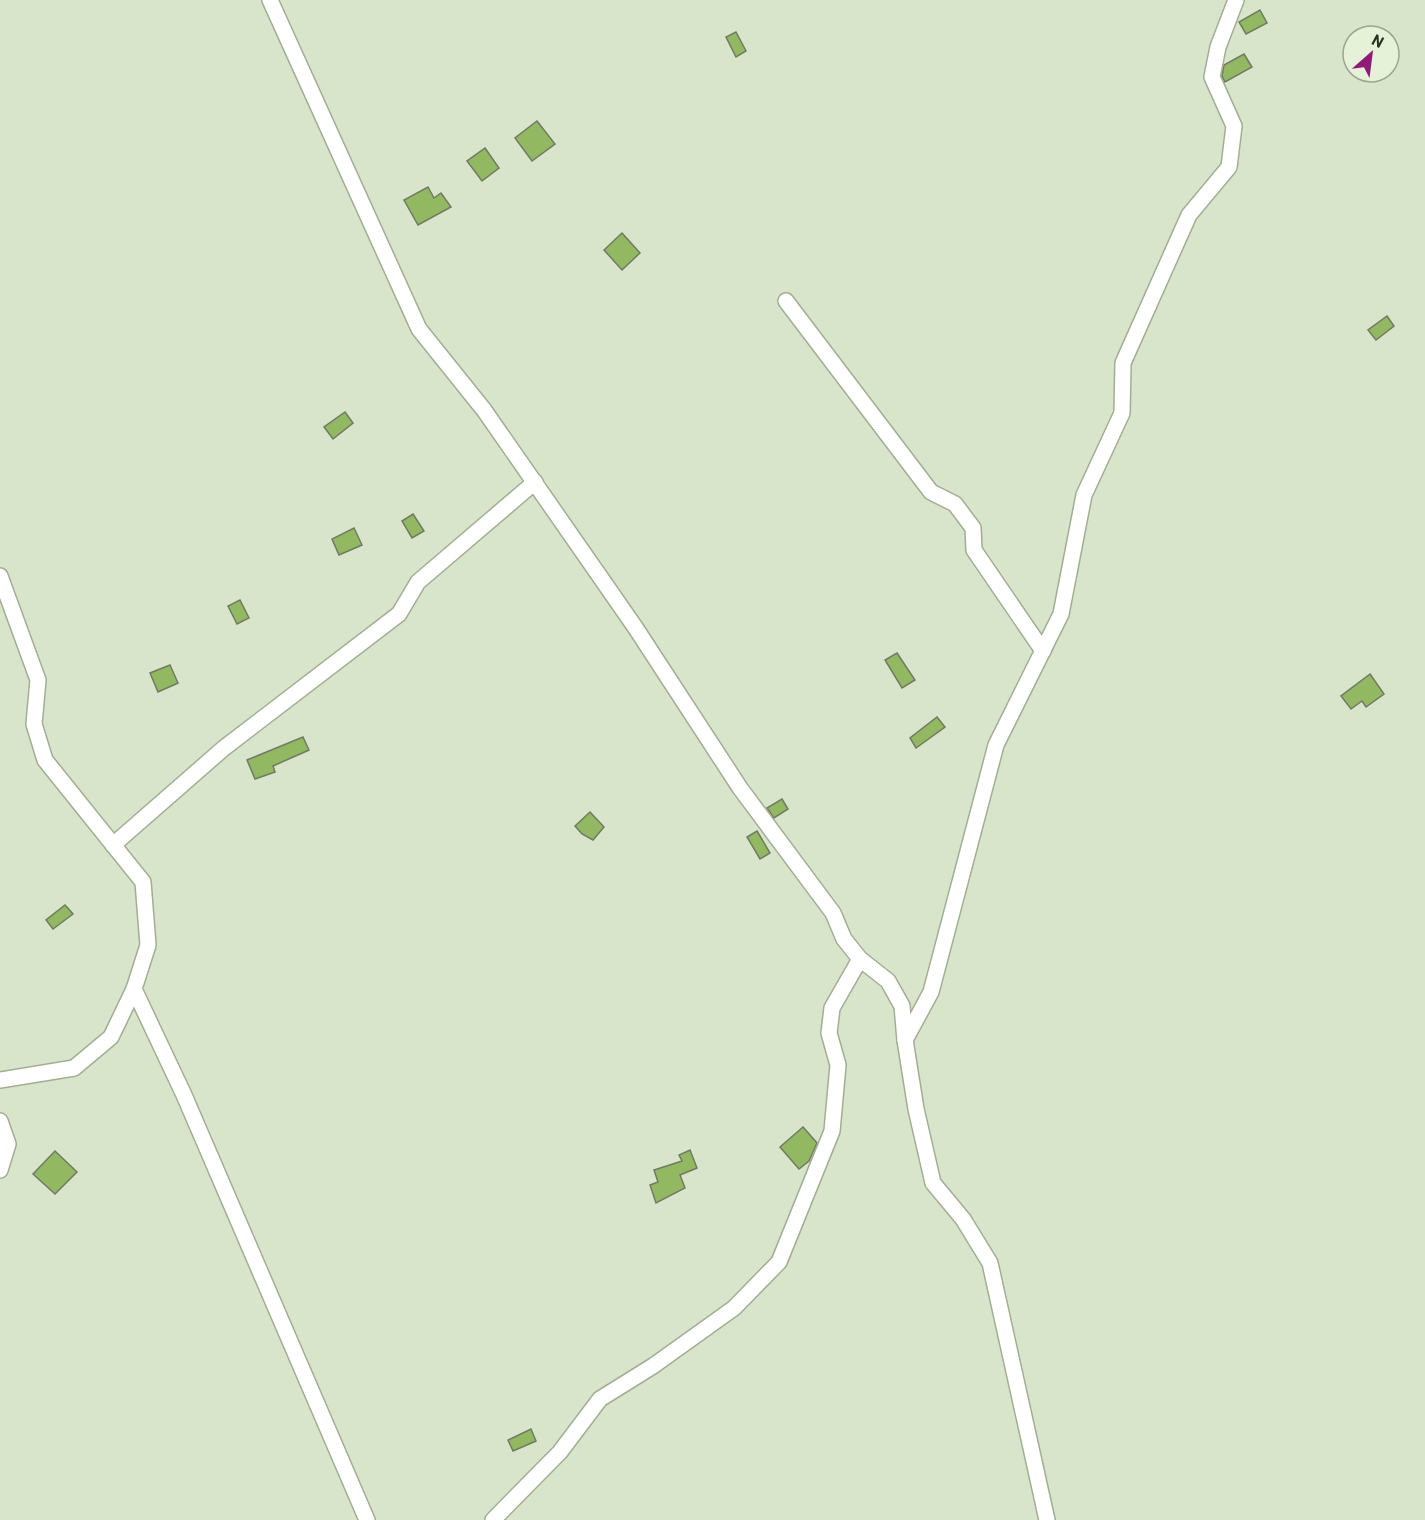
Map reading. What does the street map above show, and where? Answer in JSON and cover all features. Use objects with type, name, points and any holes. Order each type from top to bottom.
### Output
[{"type":"street","points":[[270,0],[419,329],[484,410],[535,482],[635,627],[740,788],[833,913],[844,939],[860,958],[888,981],[902,1006],[916,1109],[933,1183],[963,1219],[990,1263],[1047,1520]]},
{"type":"street","points":[[905,1040],[931,992],[996,745],[1061,614],[1084,495],[1122,413],[1123,363],[1189,215],[1228,167],[1234,126],[1212,77],[1218,46],[1236,0]]},
{"type":"street","points":[[786,301],[930,492],[955,504],[973,528],[974,550],[1043,651]]},
{"type":"street","points":[[113,845],[224,748],[307,682],[399,614],[418,582],[535,482]]},
{"type":"street","points":[[0,576],[38,681],[34,724],[45,760],[143,882],[148,945],[134,989],[111,1037],[74,1068],[0,1080]]},
{"type":"street","points":[[493,1520],[560,1452],[600,1399],[653,1366],[734,1308],[779,1262],[832,1131],[838,1065],[829,1034],[832,1008],[860,958]]},
{"type":"street","points":[[134,989],[184,1095],[367,1520]]},
{"type":"street","points":[[0,1121],[8,1144],[0,1170]]},
{"type":"building","points":[[1260,10],[1267,23],[1246,34],[1239,22]]},
{"type":"building","points":[[736,32],[746,51],[736,57],[726,37]]},
{"type":"building","points":[[1244,54],[1252,67],[1225,82],[1222,76],[1224,65]]},
{"type":"building","points":[[537,121],[555,144],[532,161],[515,138]]},
{"type":"building","points":[[485,148],[499,168],[482,181],[467,161]]},
{"type":"building","points":[[428,187],[434,198],[441,193],[451,207],[418,225],[404,200]]},
{"type":"building","points":[[622,233],[640,253],[622,270],[604,250]]},
{"type":"building","points":[[1387,316],[1394,326],[1376,340],[1368,330]]},
{"type":"building","points":[[345,412],[353,423],[333,439],[324,427]]},
{"type":"building","points":[[413,514],[424,531],[412,538],[402,521]]},
{"type":"building","points":[[354,528],[362,545],[339,555],[332,539]]},
{"type":"building","points":[[240,600],[249,618],[237,624],[228,606]]},
{"type":"building","points":[[897,653],[915,680],[902,688],[885,660]]},
{"type":"building","points":[[170,665],[178,683],[158,692],[150,673]]},
{"type":"building","points":[[1370,674],[1384,694],[1366,707],[1362,701],[1351,709],[1341,696]]},
{"type":"building","points":[[937,717],[945,727],[916,748],[910,738]]},
{"type":"building","points":[[303,737],[309,750],[273,766],[275,772],[255,779],[247,760]]},
{"type":"building","points":[[782,799],[788,809],[774,818],[767,808]]},
{"type":"building","points":[[590,812],[604,827],[593,840],[582,834],[575,826]]},
{"type":"building","points":[[757,831],[770,853],[760,859],[747,837]]},
{"type":"building","points":[[65,905],[73,914],[53,929],[46,920]]},
{"type":"building","points":[[803,1127],[817,1143],[809,1161],[799,1169],[780,1147]]},
{"type":"building","points":[[690,1150],[697,1168],[680,1175],[685,1188],[656,1203],[650,1185],[658,1182],[654,1170],[682,1161],[679,1155]]},
{"type":"building","points":[[55,1151],[77,1172],[55,1194],[33,1174]]},
{"type":"building","points":[[531,1429],[536,1441],[513,1451],[508,1440]]}]
